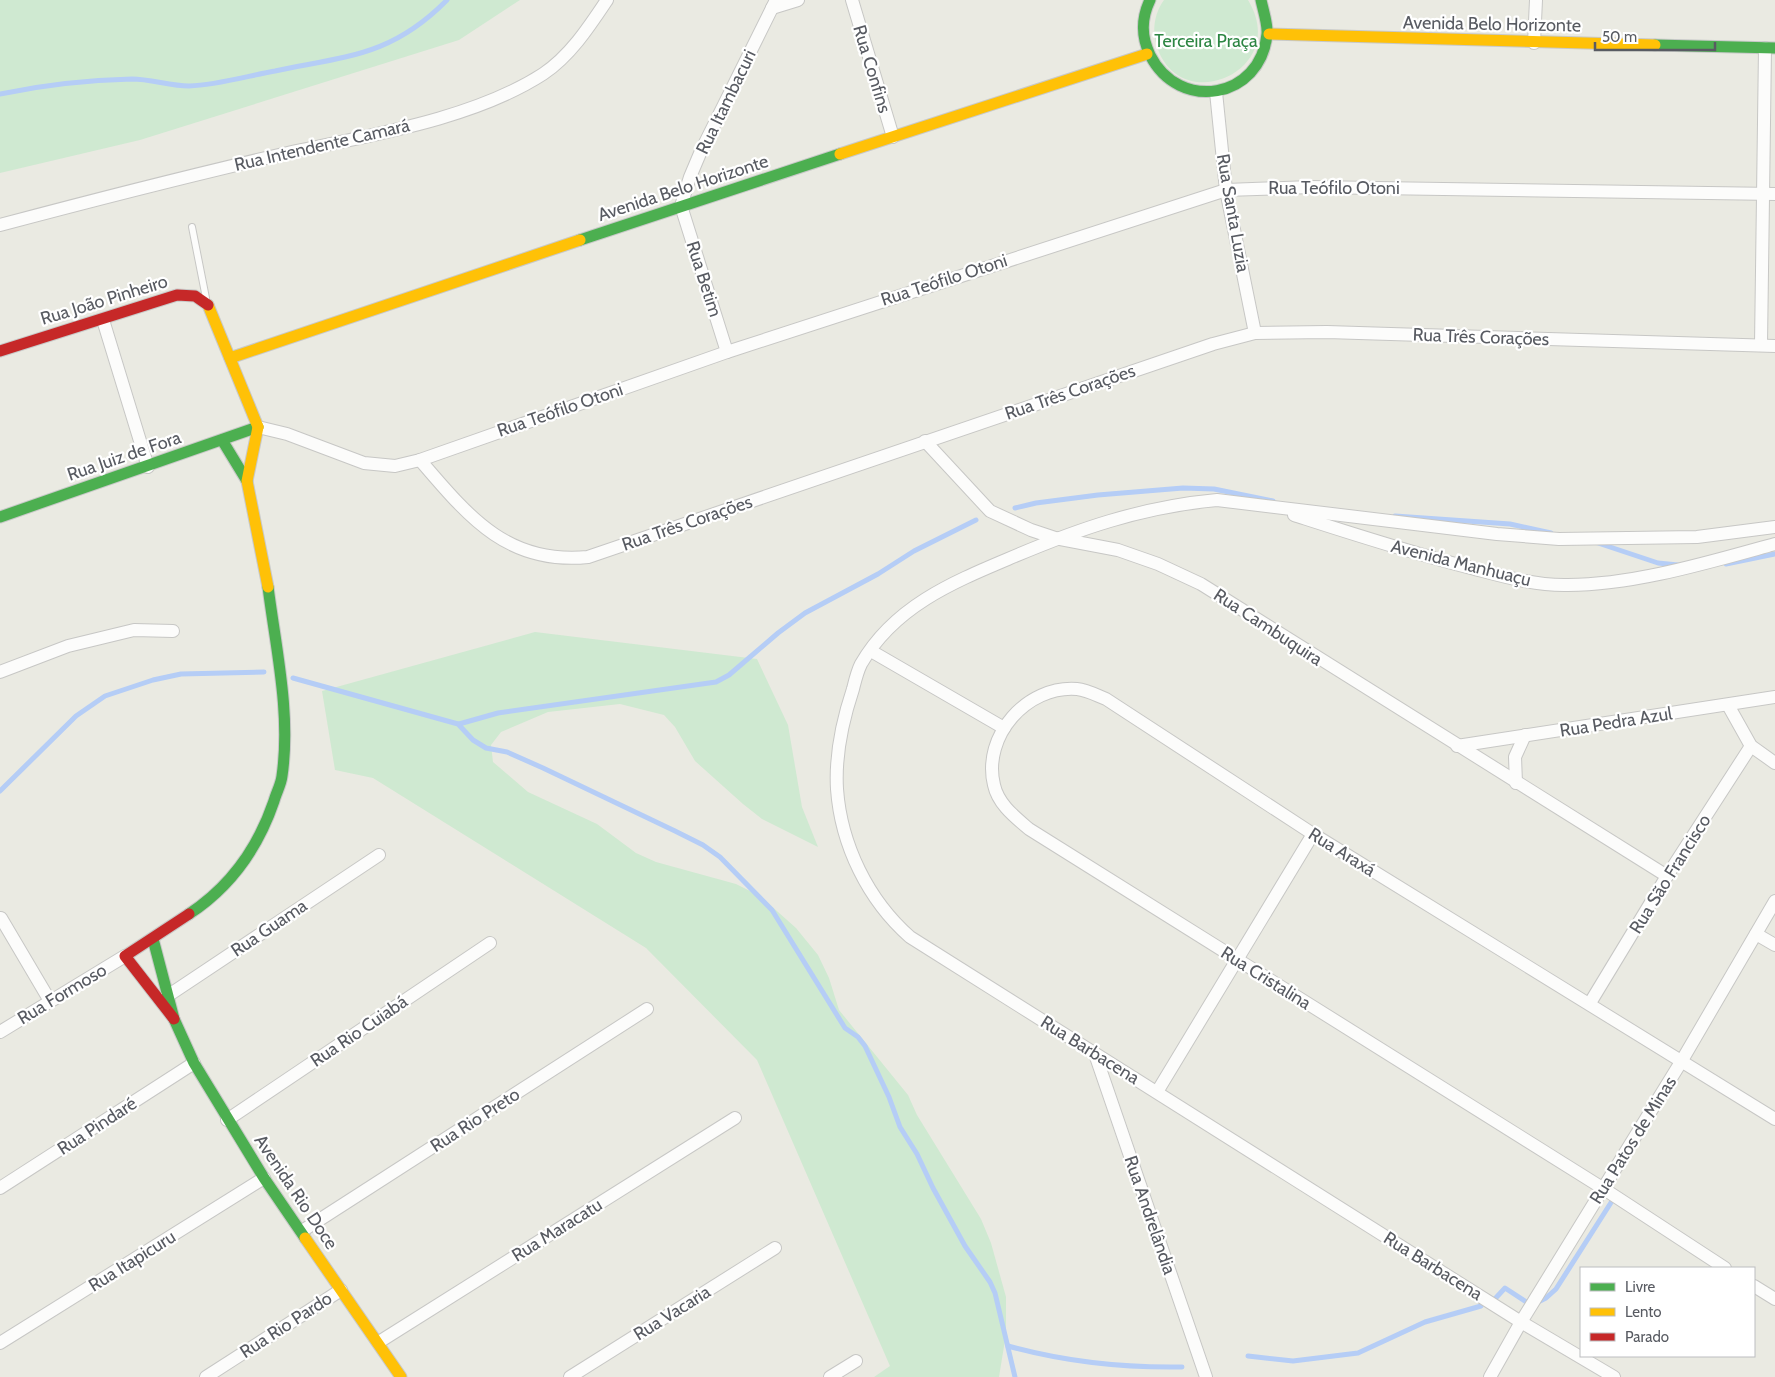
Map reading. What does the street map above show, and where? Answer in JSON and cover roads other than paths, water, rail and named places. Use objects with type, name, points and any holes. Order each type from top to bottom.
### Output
[{"type":"street","name":"Rua Intendente Camará","points":[[0,225],[151,184],[414,125],[482,104],[542,74],[562,58],[580,38],[607,0]]},
{"type":"street","points":[[774,4],[798,0]]},
{"type":"street","name":"Rua Confins","points":[[852,0],[893,137]]},
{"type":"street","points":[[1150,0],[1143,20],[1143,37],[1147,54],[1156,68],[1168,80],[1191,90],[1216,92],[1242,81],[1252,72],[1266,48],[1269,34],[1267,16],[1261,0]]},
{"type":"street","points":[[1534,43],[1536,0]]},
{"type":"street","name":"Rua Itambacuri","points":[[681,206],[701,151],[774,4]]},
{"type":"street","name":"Avenida Belo Horizonte","points":[[1269,34],[1534,43],[1770,48]]},
{"type":"street","points":[[1761,345],[1769,194],[1770,48]]},
{"type":"street","name":"Avenida Belo Horizonte","points":[[230,358],[681,206],[1147,54]]},
{"type":"street","name":"Rua Santa Luzia","points":[[1216,92],[1226,190],[1255,333]]},
{"type":"street","name":"Rua Teófilo Otoni","points":[[258,427],[287,434],[364,464],[395,466],[420,460],[727,352],[1226,190],[1311,187],[1769,194]]},
{"type":"street","name":"Rua Betim","points":[[681,206],[727,352]]},
{"type":"street","name":"Rua João Pinheiro","points":[[0,351],[103,320],[177,295],[194,296],[206,302]]},
{"type":"street","points":[[206,302],[213,312],[258,427],[247,481]]},
{"type":"street","points":[[103,320],[148,467]]},
{"type":"street","name":"Rua Três Corações","points":[[420,460],[472,519],[490,533],[514,546],[536,554],[570,559],[588,557],[1213,344],[1255,333],[1327,332],[1775,346]]},
{"type":"street","points":[[125,956],[210,900],[230,880],[248,856],[265,827],[282,777],[284,712],[267,579],[247,481],[222,440],[240,418],[245,394]]},
{"type":"street","name":"Rua Juiz de Fora","points":[[0,516],[148,467],[258,427]]},
{"type":"street","points":[[925,441],[990,510],[1031,530],[1055,538]]},
{"type":"street","name":"Avenida Manhuaçu","points":[[1055,538],[1108,520],[1174,504],[1217,500],[1497,534],[1559,539],[1697,537],[1775,527]]},
{"type":"street","name":"Avenida Manhuaçu","points":[[1267,507],[1427,557],[1522,581],[1564,585],[1632,578],[1709,563],[1775,544]]},
{"type":"street","points":[[1004,728],[871,651],[894,624],[914,606],[944,586],[1055,538]]},
{"type":"street","name":"Rua Cambuquira","points":[[1055,538],[1118,550],[1158,564],[1201,584],[1667,876]]},
{"type":"street","points":[[0,672],[68,646],[134,630],[173,632]]},
{"type":"street","name":"Rua Barbacena","points":[[871,651],[860,665],[843,719],[836,777],[839,814],[865,883],[880,908],[892,922],[916,942],[1521,1322],[1580,1357]]},
{"type":"street","name":"Rua Araxá","points":[[1004,728],[1020,707],[1036,698],[1058,690],[1077,689],[1106,699],[1313,834],[1590,1003],[1681,1062],[1775,1119]]},
{"type":"street","name":"Rua Pedra Azul","points":[[1457,746],[1775,697]]},
{"type":"street","points":[[1728,705],[1751,746],[1775,763]]},
{"type":"street","name":"Rua Cristalina","points":[[1004,728],[995,745],[992,769],[994,786],[1002,802],[1014,816],[1048,842],[1604,1189],[1724,1267]]},
{"type":"street","points":[[1516,783],[1515,757],[1525,735]]},
{"type":"street","name":"Rua São Francisco","points":[[1590,1003],[1667,876],[1751,746]]},
{"type":"street","points":[[1157,1092],[1238,961],[1313,834]]},
{"type":"street","name":"Rua Guama","points":[[164,998],[379,855]]},
{"type":"street","name":"Rua Patos de Minas","points":[[1490,1377],[1521,1322],[1681,1062],[1775,902]]},
{"type":"street","points":[[1,918],[50,1001]]},
{"type":"street","points":[[1756,934],[1775,945]]},
{"type":"street","name":"Avenida Rio Doce","points":[[153,939],[164,998],[194,1063],[264,1178],[379,1342],[401,1377]]},
{"type":"street","name":"Rua Rio Cuiabá","points":[[227,1120],[490,943]]},
{"type":"street","name":"Avenida Rio Doce","points":[[125,956],[164,998]]},
{"type":"street","name":"Rua Formoso","points":[[0,1032],[125,956]]},
{"type":"street","name":"Rua Rio Preto","points":[[302,1231],[647,1009]]},
{"type":"street","name":"Rua Andrelândia","points":[[1095,1054],[1206,1377]]},
{"type":"street","name":"Rua Pindaré","points":[[0,1188],[194,1063]]},
{"type":"street","name":"Rua Maracatu","points":[[379,1342],[735,1118]]},
{"type":"street","name":"Rua Itapicuru","points":[[0,1343],[264,1178]]},
{"type":"street","name":"Rua Vacaria","points":[[570,1377],[775,1248]]},
{"type":"street","points":[[1755,1287],[1775,1299]]},
{"type":"street","name":"Rua Rio Pardo","points":[[206,1377],[341,1290]]},
{"type":"street","name":"Rua Barbacena","points":[[1580,1357],[1614,1377]]},
{"type":"street","points":[[830,1377],[856,1360]]},
{"type":"lane","points":[[192,227],[206,302]]},
{"type":"waterway","points":[[0,94],[82,82],[132,79],[182,86],[200,85],[347,57],[367,51],[407,33],[427,19],[447,0]]},
{"type":"waterway","points":[[1015,508],[1036,503],[1098,495],[1183,488],[1214,489],[1273,501]]},
{"type":"waterway","points":[[1395,516],[1510,524],[1551,533]]},
{"type":"waterway","points":[[459,724],[498,713],[716,682],[729,675],[778,633],[805,613],[878,574],[914,551],[976,520]]},
{"type":"waterway","points":[[1598,543],[1658,563],[1678,565]]},
{"type":"waterway","points":[[1726,564],[1775,554]]},
{"type":"waterway","points":[[0,791],[76,716],[105,696],[153,680],[181,674],[264,672]]},
{"type":"waterway","points":[[293,678],[458,724],[473,740],[486,748],[507,752],[543,768],[703,845],[720,857],[772,910],[845,1028],[858,1037],[865,1046],[889,1097],[900,1127],[917,1154],[933,1188],[965,1246],[990,1282],[995,1293],[1015,1377]]},
{"type":"waterway","points":[[1536,1303],[1546,1298],[1556,1289],[1612,1201]]},
{"type":"waterway","points":[[1492,1302],[1505,1288],[1528,1303]]},
{"type":"waterway","points":[[1248,1356],[1293,1361],[1358,1353],[1425,1322],[1481,1306]]},
{"type":"waterway","points":[[1008,1346],[1030,1352],[1094,1363],[1182,1367]]},
{"type":"park label","name":"Terceira Praça","points":[[1206,41]]}]
